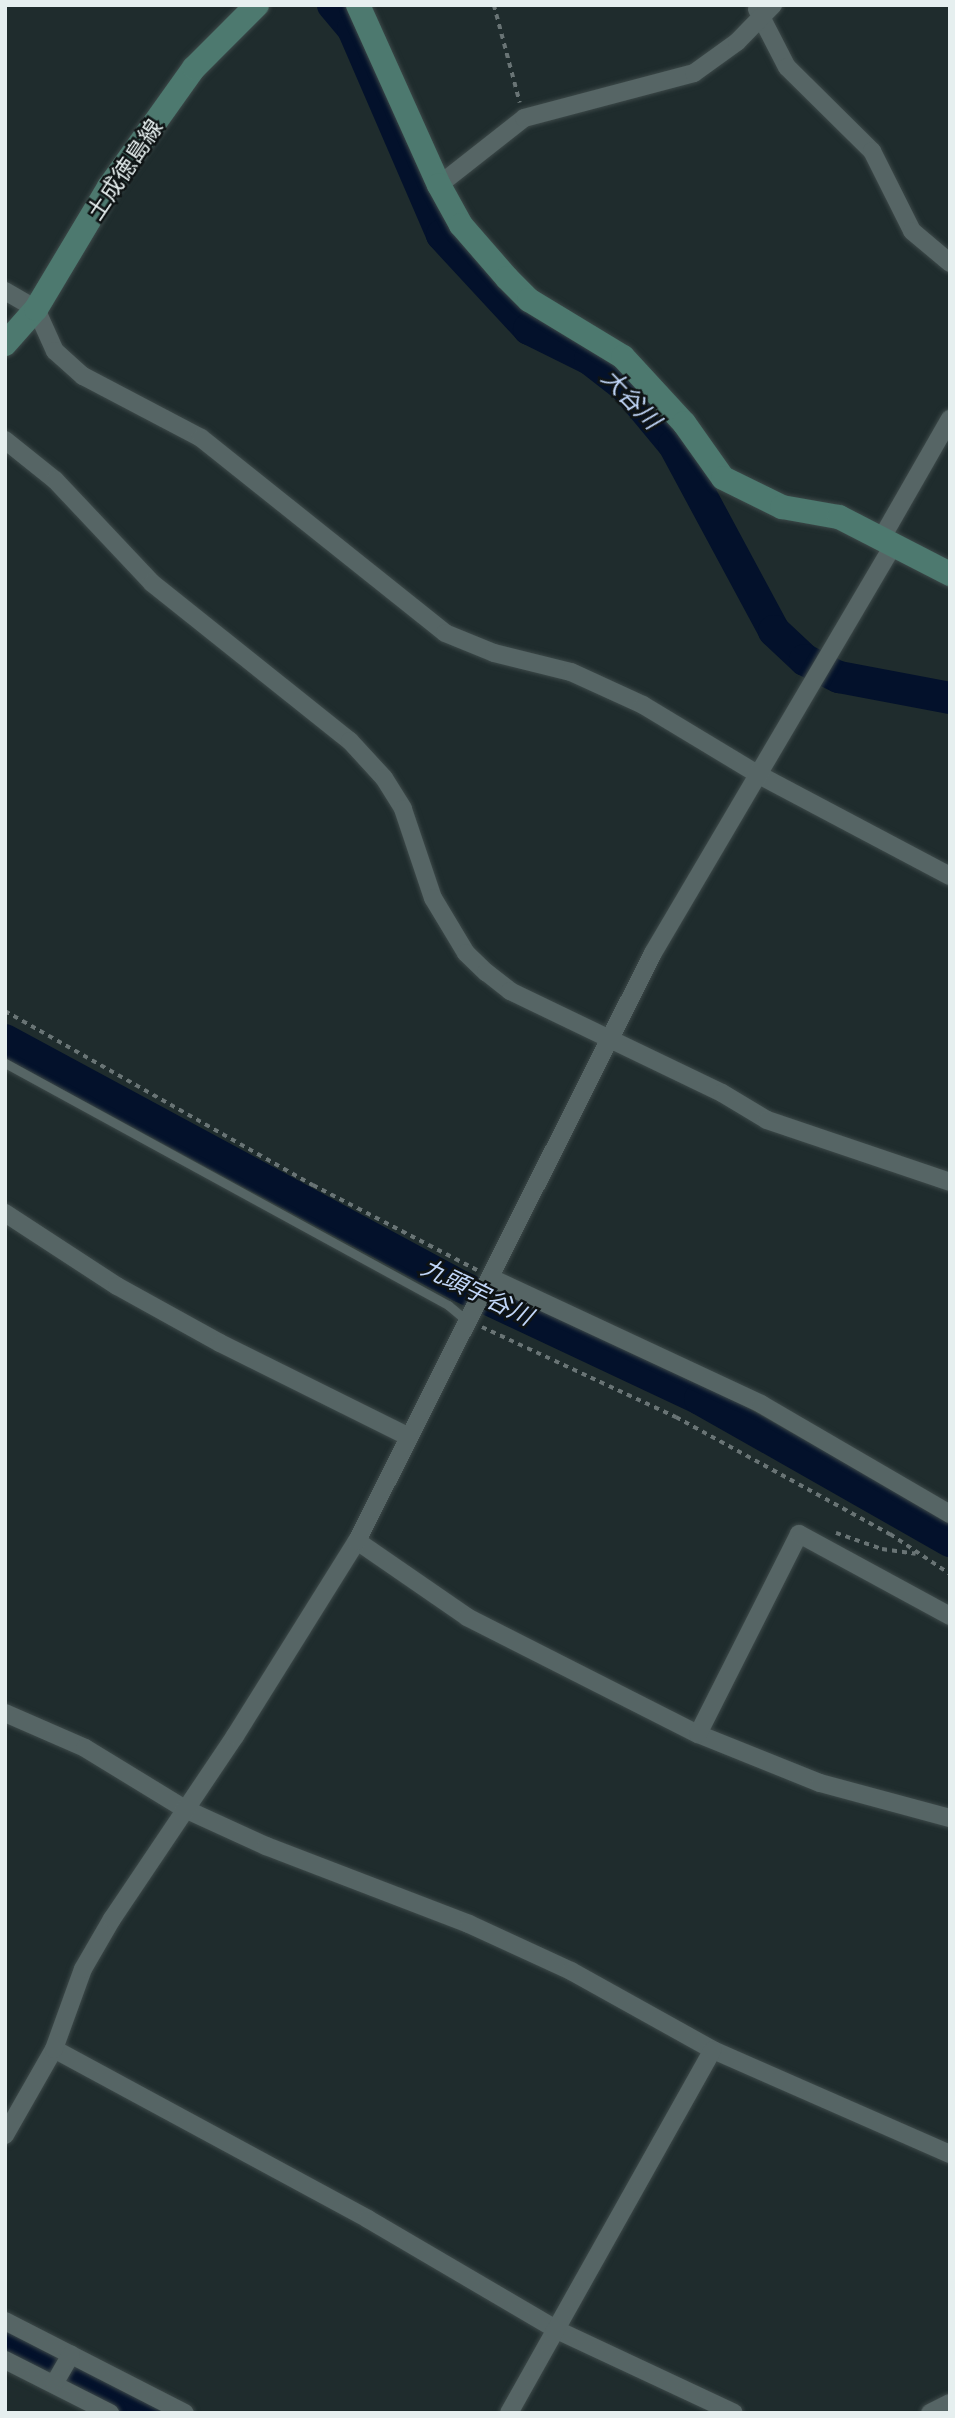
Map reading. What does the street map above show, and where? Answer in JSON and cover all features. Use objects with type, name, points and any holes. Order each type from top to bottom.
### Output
[{"type":"street","name":"土成徳島線","points":[[5,345],[36,309],[109,187],[194,68],[257,5]]},
{"type":"street","points":[[358,5],[439,185],[461,225],[529,300],[623,357],[684,423],[723,478],[782,507],[839,517],[886,545],[950,574]]},
{"type":"street","points":[[439,185],[524,118],[694,73],[737,42],[763,9],[788,67],[872,151],[912,231],[950,263]]},
{"type":"street","points":[[5,291],[36,309],[55,351],[83,376],[201,438],[445,633],[494,653],[571,672],[619,694],[759,775],[950,876]]},
{"type":"street","points":[[5,2136],[54,2049],[83,1969],[357,1541],[659,942],[829,658],[950,419]]},
{"type":"street","points":[[5,440],[55,480],[152,583],[350,741],[384,778],[402,809],[433,898],[466,953],[510,991],[722,1093],[767,1120],[950,1182]]},
{"type":"street","points":[[5,1213],[174,1318],[410,1437]]},
{"type":"street","points":[[490,1280],[761,1404],[950,1514]]},
{"type":"street","points":[[698,1734],[799,1534],[950,1616]]},
{"type":"street","points":[[357,1541],[467,1618],[698,1734],[820,1783],[950,1818]]},
{"type":"street","points":[[5,1713],[85,1748],[185,1809],[266,1846],[482,1930],[570,1971],[713,2050],[950,2154]]},
{"type":"street","points":[[54,2049],[369,2219],[557,2330],[734,2413]]},
{"type":"street","points":[[509,2413],[713,2050]]},
{"type":"street","points":[[5,2321],[70,2357],[184,2412]]},
{"type":"street","points":[[56,2381],[70,2357]]},
{"type":"street","points":[[5,2360],[56,2381],[110,2413]]},
{"type":"street","points":[[930,2413],[950,2403]]},
{"type":"lane","points":[[5,1063],[448,1305],[468,1319]]},
{"type":"path","points":[[494,5],[524,118]]},
{"type":"path","points":[[5,1011],[313,1185],[490,1280]]},
{"type":"path","points":[[468,1319],[563,1361],[676,1417],[890,1534],[916,1554],[950,1574]]},
{"type":"path","points":[[832,1533],[882,1549],[916,1554]]},
{"type":"waterway","name":"大谷川","points":[[333,5],[353,29],[442,235],[529,329],[590,359],[626,387],[674,445],[774,631],[805,660],[839,677],[950,698]]},
{"type":"waterway","name":"九頭宇谷川","points":[[5,1040],[460,1286],[700,1399],[950,1541]]},
{"type":"waterway","points":[[5,2343],[147,2413]]}]
